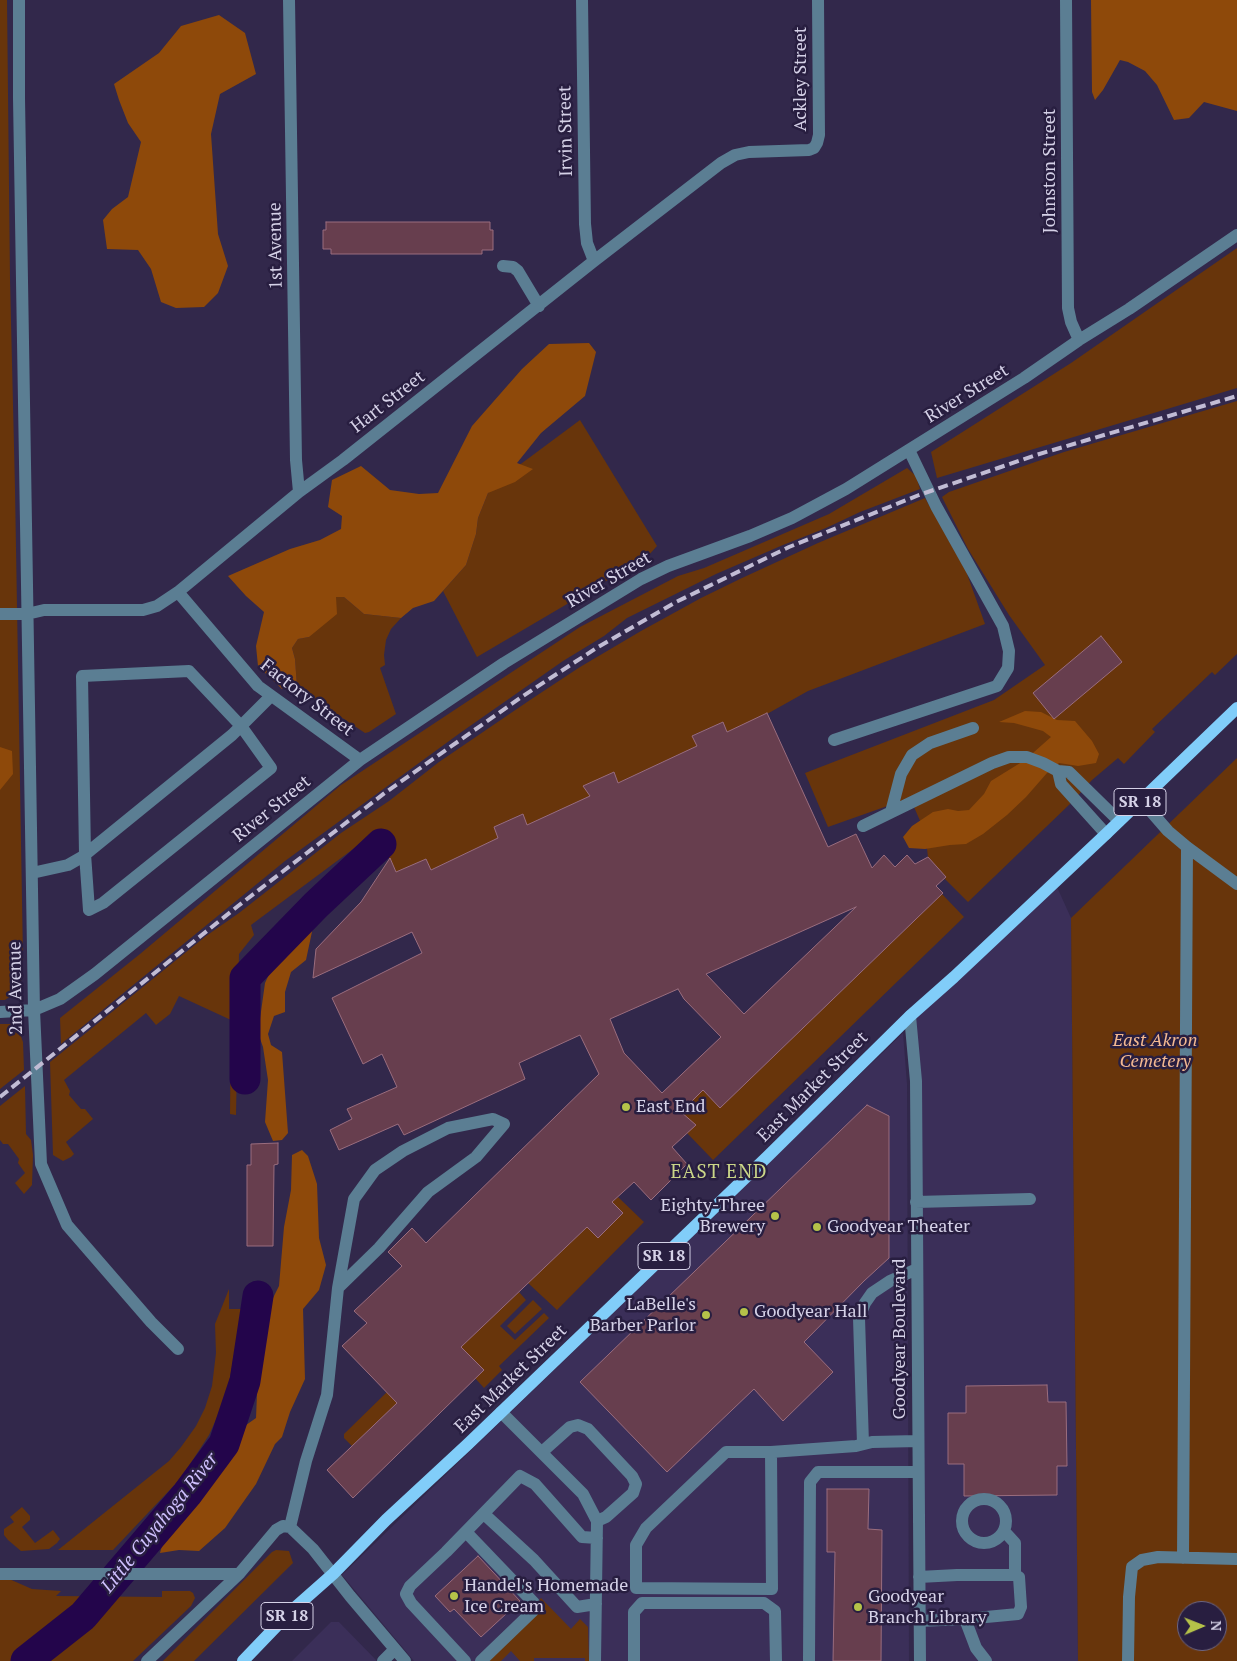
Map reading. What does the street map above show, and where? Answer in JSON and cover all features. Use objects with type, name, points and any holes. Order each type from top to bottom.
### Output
[{"type":"main road","name":"East Market Street","points":[[244,1661],[290,1612],[333,1574],[386,1520],[775,1150],[910,1016],[1106,834],[1237,708]]},
{"type":"street","name":"2nd Avenue","points":[[19,0],[34,1010],[41,1164],[67,1225],[151,1322],[178,1349]]},
{"type":"street","name":"1st Avenue","points":[[289,0],[296,460],[299,492]]},
{"type":"street","name":"Irvin Street","points":[[582,0],[585,224],[587,242],[594,261]]},
{"type":"street","name":"Ackley Street","points":[[775,151],[809,150],[814,148],[817,143],[819,135],[818,0]]},
{"type":"street","name":"Johnston Street","points":[[1066,0],[1068,308],[1071,322],[1079,340]]},
{"type":"street","name":"Hart Street","points":[[0,614],[27,614],[44,610],[143,610],[157,606],[178,592],[299,492],[343,460],[594,261],[721,164],[735,155],[775,151]]},
{"type":"street","name":"River Street","points":[[0,1012],[34,1010],[60,999],[95,974],[360,760],[504,663],[641,579],[668,566],[750,536],[792,518],[846,489],[1024,378],[1237,235]]},
{"type":"street","points":[[503,266],[513,267],[518,271],[539,306]]},
{"type":"street","points":[[834,740],[997,686],[1008,668],[1009,651],[1003,626],[936,506],[910,450]]},
{"type":"street","name":"Factory Street","points":[[178,592],[258,686],[270,697],[360,760]]},
{"type":"street","points":[[189,671],[241,726],[271,768],[104,903],[89,910],[85,854],[82,676],[189,671]]},
{"type":"street","points":[[32,873],[68,865],[85,854],[225,740],[270,697]]},
{"type":"street","points":[[891,812],[901,774],[912,755],[930,743],[973,728]]},
{"type":"street","points":[[864,826],[992,763],[1010,757],[1027,757],[1043,762],[1058,771],[1070,772],[1119,821]]},
{"type":"street","points":[[1058,771],[1061,784],[1106,834]]},
{"type":"street","points":[[1141,800],[1168,831],[1187,848],[1237,884]]},
{"type":"street","points":[[1183,1558],[1187,848]]},
{"type":"street","name":"Goodyear Boulevard","points":[[910,1016],[916,1081],[920,1661]]},
{"type":"street","points":[[290,1527],[306,1461],[327,1395],[338,1288],[354,1200],[375,1170],[403,1151],[448,1128],[493,1119],[504,1124],[476,1157],[428,1192],[379,1248],[338,1288]]},
{"type":"street","points":[[916,1202],[1030,1200]]},
{"type":"street","points":[[863,1444],[858,1318],[872,1293],[890,1281],[917,1269]]},
{"type":"street","points":[[501,1412],[584,1494],[597,1521],[594,1661]]},
{"type":"street","points":[[542,1452],[570,1427],[578,1425],[588,1429],[632,1476],[636,1484],[633,1493],[606,1518],[597,1521]]},
{"type":"street","points":[[772,1452],[772,1589],[636,1588],[636,1545],[646,1528],[726,1452],[772,1452],[872,1442],[918,1441]]},
{"type":"street","points":[[809,1661],[810,1482],[818,1472],[918,1472]]},
{"type":"street","points":[[465,1661],[411,1603],[406,1594],[410,1586],[520,1476],[535,1484],[582,1537],[597,1538]]},
{"type":"street","points":[[484,1514],[534,1560],[577,1607],[596,1604]]},
{"type":"street","points":[[147,1661],[239,1574],[276,1530],[283,1526],[290,1527],[314,1550],[406,1661]]},
{"type":"street","points":[[1004,1531],[1015,1543],[1015,1575]]},
{"type":"street","points":[[466,1532],[534,1603],[533,1611],[481,1661]]},
{"type":"street","points":[[1128,1661],[1129,1597],[1132,1566],[1142,1560],[1158,1557],[1237,1559]]},
{"type":"street","points":[[0,1574],[239,1574]]},
{"type":"street","points":[[919,1577],[1015,1575],[1021,1581],[1021,1607],[1018,1614],[919,1621]]},
{"type":"street","points":[[634,1661],[634,1612],[642,1603],[764,1602],[775,1611],[776,1661]]},
{"type":"street","points":[[965,1619],[976,1648],[986,1661]]},
{"type":"street","points":[[383,1661],[395,1649]]},
{"type":"shaded area","points":[[1091,0],[1237,0],[1237,111],[1204,102],[1189,118],[1174,120],[1157,85],[1145,71],[1120,60],[1095,100],[1092,92]]},
{"type":"shaded area","points":[[219,15],[245,33],[256,74],[220,94],[211,134],[218,234],[228,266],[218,293],[204,307],[176,308],[161,302],[151,269],[138,250],[107,249],[103,220],[112,209],[128,197],[141,142],[128,123],[114,84],[159,53],[181,26]]},
{"type":"shaded area","points":[[589,343],[596,352],[585,396],[541,433],[517,463],[533,469],[515,482],[488,493],[478,518],[476,534],[466,565],[434,601],[413,608],[401,618],[364,614],[344,597],[336,597],[337,614],[309,637],[298,639],[292,648],[295,659],[297,687],[282,689],[258,666],[256,646],[264,612],[228,576],[290,549],[320,540],[341,529],[342,516],[328,507],[332,480],[361,466],[390,490],[419,494],[438,493],[472,426],[522,369],[549,344]]},
{"type":"shaded area","points":[[1025,711],[1041,712],[1057,720],[1075,721],[1092,741],[1099,754],[1096,763],[1078,766],[1059,763],[1007,815],[983,834],[966,844],[925,849],[909,848],[903,837],[912,826],[933,812],[948,809],[958,811],[969,810],[984,794],[991,781],[1025,760],[1051,737],[1043,731],[1014,723],[999,722]]},
{"type":"shaded area","points":[[0,747],[12,751],[13,774],[0,790]]},
{"type":"shaded area","points":[[1057,887],[1071,918],[1078,1661],[923,1661],[915,1016]]},
{"type":"shaded area","points":[[313,927],[306,960],[291,972],[285,992],[285,1012],[274,1016],[268,1034],[271,1045],[282,1052],[288,1133],[282,1140],[273,1141],[265,1122],[268,1080],[263,1047],[258,1033],[265,983],[280,951],[292,936]]},
{"type":"shaded area","points":[[903,1033],[907,1084],[909,1661],[414,1661],[342,1575]]},
{"type":"shaded area","points":[[302,1150],[308,1156],[317,1184],[319,1238],[326,1265],[319,1290],[303,1309],[305,1379],[290,1412],[282,1437],[275,1444],[256,1484],[225,1528],[199,1551],[179,1550],[160,1553],[166,1531],[179,1514],[204,1491],[225,1463],[239,1430],[256,1418],[258,1370],[264,1343],[266,1312],[279,1286],[284,1227],[291,1190],[292,1155]]},
{"type":"shaded area","points":[[331,1622],[339,1622],[377,1661],[292,1661]]},
{"type":"green space","points":[[0,0],[7,0],[10,279],[23,959],[21,982],[17,992],[5,1000],[0,1000]]},
{"type":"green space","points":[[1237,248],[1237,388],[937,478],[931,452],[1071,363]]},
{"type":"green space","points":[[1237,401],[1237,654],[1215,675],[1212,672],[1152,729],[1155,732],[1124,764],[1118,758],[1092,780],[1072,802],[968,902],[945,879],[946,877],[928,857],[925,832],[910,798],[828,827],[805,773],[994,700],[1045,665],[1009,615],[968,549],[942,497],[949,492],[1064,452]]},
{"type":"green space","points":[[580,420],[657,546],[647,557],[477,657],[443,591],[466,565],[476,534],[478,518],[488,493],[510,472]]},
{"type":"green space","points":[[907,468],[916,476],[920,489],[860,512],[716,574],[627,618],[604,636],[563,661],[460,733],[285,861],[61,1044],[60,1018],[140,954],[341,785],[580,627],[678,576],[704,568],[829,514]]},
{"type":"green space","points":[[925,498],[966,571],[985,624],[808,691],[767,714],[727,732],[723,722],[693,735],[697,746],[618,783],[614,772],[584,786],[590,796],[527,825],[522,814],[494,827],[498,838],[431,870],[426,859],[396,872],[376,832],[251,925],[254,935],[239,954],[236,1115],[230,1114],[231,1020],[179,996],[170,1014],[156,1025],[146,1013],[64,1080],[70,1091],[69,1095],[93,1119],[66,1142],[74,1154],[71,1157],[63,1161],[53,1155],[50,1062],[206,936],[239,913],[341,833],[389,801],[439,762],[530,700],[580,667],[641,631],[742,578],[818,543]]},
{"type":"green space","points":[[336,597],[344,597],[364,614],[401,618],[391,629],[386,640],[385,665],[380,668],[396,714],[365,733],[296,687],[295,659],[292,648],[298,639],[309,637]]},
{"type":"green space","name":"East Akron Cemetery","points":[[1237,758],[1237,1661],[1078,1661],[1071,918]]},
{"type":"green space","points":[[942,894],[964,917],[713,1160],[687,1133],[681,1112],[703,1090],[720,1108]]},
{"type":"green space","points":[[0,1024],[10,1024],[18,1028],[23,1042],[24,1070],[0,1089]]},
{"type":"green space","points":[[25,1086],[26,1134],[31,1140],[33,1155],[32,1185],[24,1194],[15,1183],[25,1173],[18,1163],[19,1159],[8,1144],[3,1144],[0,1140],[0,1106]]},
{"type":"green space","points":[[618,1197],[644,1222],[557,1310],[528,1283],[587,1227],[598,1238],[623,1213],[612,1202]]},
{"type":"green space","points":[[229,1289],[229,1309],[242,1309],[227,1395],[209,1435],[181,1478],[113,1550],[58,1550],[169,1461],[196,1426],[205,1408],[212,1386],[216,1353],[215,1324]]},
{"type":"green space","points":[[519,1292],[526,1300],[500,1326],[515,1340],[544,1313],[549,1318],[499,1366],[502,1370],[484,1388],[475,1378],[484,1370],[461,1347]]},
{"type":"green space","points":[[533,1300],[542,1309],[515,1334],[507,1326]]},
{"type":"green space","points":[[387,1392],[397,1403],[352,1446],[344,1438],[344,1434]]},
{"type":"green space","points":[[22,1507],[30,1516],[30,1520],[22,1527],[35,1543],[53,1530],[60,1539],[57,1543],[49,1549],[21,1551],[8,1540],[4,1535],[4,1529],[14,1522],[10,1517]]},
{"type":"green space","points":[[276,1550],[289,1551],[293,1563],[194,1661],[163,1661],[272,1552]]},
{"type":"green space","points":[[0,1575],[32,1589],[61,1591],[56,1596],[162,1597],[162,1591],[190,1591],[195,1598],[191,1606],[133,1661],[0,1661]]},
{"type":"green space","points":[[541,1598],[571,1629],[580,1619],[588,1627],[589,1661],[585,1661],[585,1658],[534,1658],[534,1661],[520,1661],[511,1651],[501,1661],[489,1661]]},
{"type":"building","points":[[326,222],[490,222],[490,230],[493,230],[493,250],[482,250],[482,254],[331,254],[331,249],[323,249],[323,230],[326,230]]},
{"type":"building","points":[[1101,636],[1122,662],[1054,719],[1033,693]]},
{"type":"building","name":"East End","points":[[767,713],[828,847],[856,834],[872,868],[884,855],[895,867],[907,855],[915,864],[928,857],[946,877],[936,886],[943,893],[720,1108],[703,1090],[681,1112],[696,1125],[672,1147],[687,1164],[651,1200],[634,1182],[612,1202],[623,1213],[598,1238],[587,1227],[461,1347],[484,1370],[353,1498],[327,1470],[397,1403],[342,1346],[367,1323],[354,1311],[402,1266],[388,1252],[412,1228],[426,1243],[599,1074],[580,1035],[519,1063],[525,1079],[404,1135],[398,1124],[339,1150],[330,1130],[352,1119],[347,1109],[397,1087],[382,1054],[363,1064],[332,998],[422,953],[412,932],[313,978],[316,949],[361,902],[390,858],[396,872],[426,859],[431,870],[498,838],[494,827],[523,814],[527,825],[590,796],[583,786],[614,772],[618,783],[697,746],[692,736],[723,722],[727,732]],"holes":[[[856,907],[744,1014],[706,974]],[[678,989],[684,999],[721,1037],[662,1093],[624,1053],[610,1019]]]},
{"type":"building","name":"Goodyear Hall","points":[[867,1105],[889,1116],[889,1258],[804,1342],[833,1372],[783,1421],[754,1389],[667,1472],[580,1382]]},
{"type":"building","points":[[278,1143],[278,1164],[274,1165],[273,1246],[247,1246],[247,1165],[251,1165],[251,1144]]},
{"type":"building","points":[[1047,1385],[1048,1402],[1066,1402],[1067,1466],[1057,1466],[1057,1495],[964,1496],[964,1464],[948,1464],[948,1413],[966,1413],[966,1386]]},
{"type":"building","name":"Goodyear Branch Library","points":[[827,1489],[869,1489],[868,1529],[882,1530],[881,1661],[833,1661],[835,1552],[827,1552]]},
{"type":"building","points":[[478,1556],[520,1601],[481,1637],[454,1609],[450,1612],[435,1596]]},
{"type":"waterway","name":"Little Cuyahoga River","points":[[245,1079],[245,978],[316,905],[381,844]]},
{"type":"waterway","name":"Little Cuyahoga River","points":[[26,1661],[83,1616],[187,1494],[224,1444],[245,1381],[258,1296]]},
{"type":"railway","points":[[0,1097],[238,906],[386,792],[523,696],[598,647],[676,602],[789,547],[919,495],[1036,455],[1237,396]]},
{"type":"place","name":"East End","points":[[626,1107]]},
{"type":"place","name":"Eighty-Three Brewery","points":[[775,1216]]},
{"type":"place","name":"Goodyear Theater","points":[[817,1227]]},
{"type":"place","name":"Goodyear Hall","points":[[744,1312]]},
{"type":"place","name":"LaBelle's Barber Parlor","points":[[706,1315]]},
{"type":"place","name":"Handel's Homemade Ice Cream","points":[[454,1596]]},
{"type":"place","name":"Goodyear Branch Library","points":[[858,1607]]},
{"type":"district","name":"EAST END","points":[[719,1173]]}]
